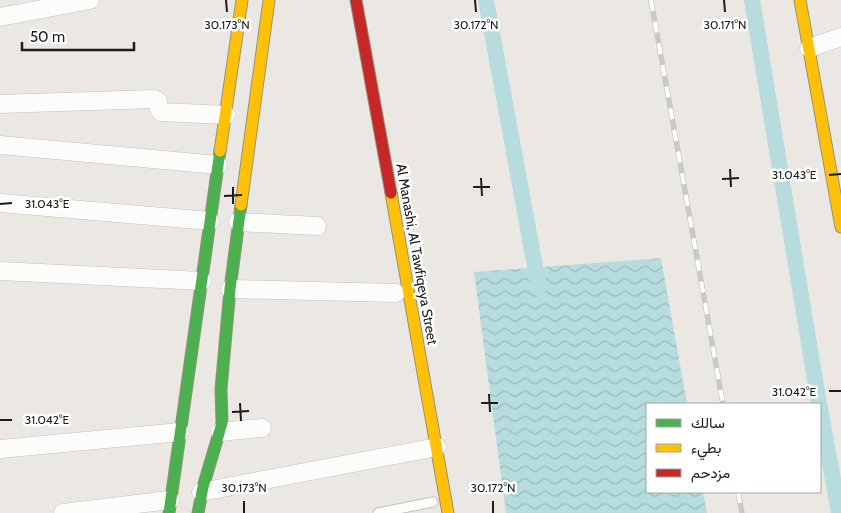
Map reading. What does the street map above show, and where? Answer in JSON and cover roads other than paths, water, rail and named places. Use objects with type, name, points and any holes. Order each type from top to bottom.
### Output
[{"type":"street","points":[[0,17],[90,0]]},
{"type":"street","points":[[63,513],[169,507],[242,0]]},
{"type":"street","points":[[198,513],[201,492],[222,423],[220,389],[230,289],[269,0]]},
{"type":"street","name":"Al Manashi, Al Tawfiqeya Street","points":[[356,0],[428,449],[448,513]]},
{"type":"street","points":[[800,0],[841,227]]},
{"type":"street","points":[[809,48],[841,37]]},
{"type":"street","points":[[0,104],[154,99],[158,101],[161,112],[226,115]]},
{"type":"street","points":[[0,145],[218,165]]},
{"type":"street","points":[[0,203],[210,221]]},
{"type":"street","points":[[238,222],[317,226]]},
{"type":"street","points":[[0,271],[202,281]]},
{"type":"street","points":[[230,289],[396,293]]},
{"type":"street","points":[[220,432],[262,428]]},
{"type":"street","points":[[0,449],[180,432]]},
{"type":"street","points":[[201,492],[428,449]]},
{"type":"lane","points":[[378,513],[433,503]]},
{"type":"water","points":[[661,258],[687,403],[646,403],[646,493],[703,493],[707,513],[506,513],[474,272]]},
{"type":"waterway","points":[[486,0],[539,288]]},
{"type":"waterway","points":[[752,0],[819,403]]},
{"type":"waterway","points":[[821,414],[839,513]]},
{"type":"railway","points":[[651,0],[723,403]]},
{"type":"railway","points":[[738,493],[742,513]]}]
